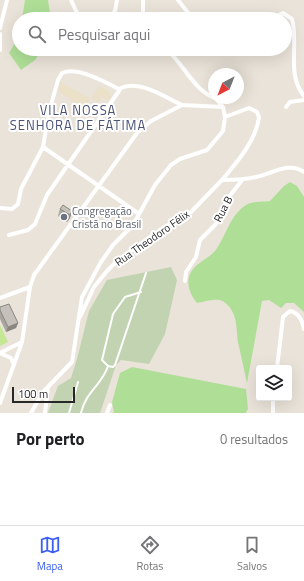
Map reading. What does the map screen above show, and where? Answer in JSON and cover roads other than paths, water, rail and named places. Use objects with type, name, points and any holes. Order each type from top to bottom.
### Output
[{"type":"street","points":[[0,28],[7,0]]},
{"type":"street","points":[[71,0],[77,12]]},
{"type":"street","points":[[113,12],[117,0]]},
{"type":"street","points":[[143,0],[143,12]]},
{"type":"street","points":[[178,0],[187,12]]},
{"type":"street","points":[[292,21],[293,61],[299,89],[304,96]]},
{"type":"street","points":[[0,34],[0,50]]},
{"type":"street","points":[[173,56],[198,88],[208,94]]},
{"type":"street","points":[[0,208],[12,209],[18,204],[21,189],[43,147],[58,80],[62,74],[70,72],[91,76],[119,90]]},
{"type":"street","points":[[9,236],[28,230],[33,226],[47,195],[119,90],[126,86],[146,89],[182,106],[223,107]]},
{"type":"street","points":[[286,107],[290,102],[304,100]]},
{"type":"street","points":[[31,413],[48,387],[72,362],[80,305],[88,282],[108,252],[133,225],[155,185],[171,165],[180,159],[203,152],[214,144],[224,131],[225,117],[223,107],[220,104]]},
{"type":"street","points":[[0,403],[22,342],[30,287],[40,265],[99,186],[136,133],[151,121],[182,106]]},
{"type":"street","name":"Rua Theodoro Félix","points":[[79,320],[89,296],[107,270],[118,260],[163,228],[191,212],[222,180],[240,158],[250,140],[259,117],[257,112],[249,108],[225,117]]},
{"type":"street","points":[[43,147],[99,186],[138,216]]},
{"type":"street","points":[[222,180],[257,177],[291,167],[298,168],[304,172]]},
{"type":"street","name":"Rua B","points":[[185,281],[186,272],[196,257],[200,240],[216,224],[228,198],[243,179]]},
{"type":"street","points":[[0,298],[30,287]]},
{"type":"street","points":[[277,365],[283,317],[290,311],[295,312],[302,321],[304,329]]},
{"type":"street","points":[[0,353],[22,342]]},
{"type":"street","points":[[0,353],[11,358],[14,365]]},
{"type":"street","points":[[45,413],[48,387]]},
{"type":"street","points":[[273,401],[273,413]]},
{"type":"street","points":[[107,413],[110,405]]},
{"type":"lane","points":[[141,292],[126,297],[113,314],[102,360],[108,366],[113,367],[115,365],[141,292],[146,273]]},
{"type":"lane","points":[[81,413],[86,397],[102,378],[108,366]]},
{"type":"lane","points":[[69,413],[78,382]]},
{"type":"place","name":"Congregação Cristã no Brasil","points":[[64,217]]},
{"type":"district","name":"VILA NOSSA SENHORA DE FÁTIMA","points":[[78,118]]}]
